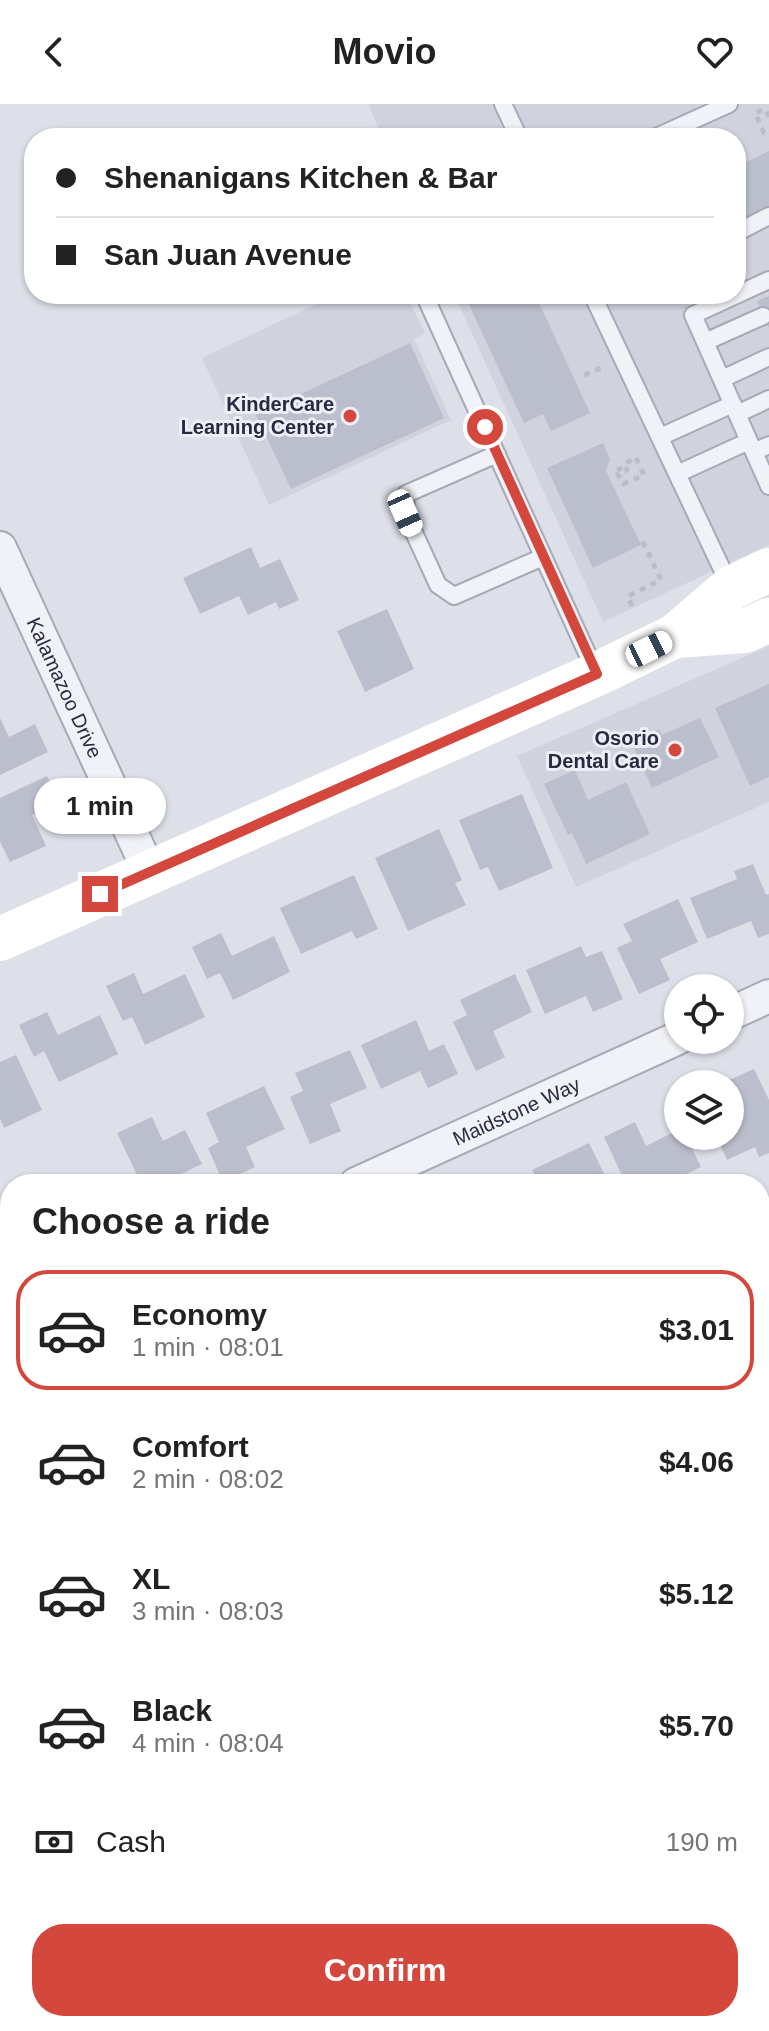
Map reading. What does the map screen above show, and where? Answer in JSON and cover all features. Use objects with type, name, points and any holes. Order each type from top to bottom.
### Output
[{"type":"main road","points":[[0,939],[597,674],[675,636],[750,579]]},
{"type":"main road","points":[[675,636],[745,631],[769,620]]},
{"type":"street","name":"Kalamazoo Drive","points":[[0,548],[149,871]]},
{"type":"street","points":[[744,1008],[769,996]]},
{"type":"street","name":"Maidstone Way","points":[[378,1174],[664,1044]]},
{"type":"lane","points":[[503,104],[514,128]]},
{"type":"lane","points":[[676,128],[729,104]]},
{"type":"lane","points":[[746,228],[769,216]]},
{"type":"lane","points":[[746,291],[769,280]]},
{"type":"lane","points":[[429,304],[597,674]]},
{"type":"lane","points":[[597,304],[677,474],[750,579]]},
{"type":"lane","points":[[717,304],[693,315],[735,409],[757,446],[769,486]]},
{"type":"lane","points":[[705,342],[763,316]]},
{"type":"lane","points":[[722,379],[769,357]]},
{"type":"lane","points":[[660,437],[769,399]]},
{"type":"lane","points":[[677,474],[757,446]]},
{"type":"lane","points":[[497,454],[406,494],[405,513],[438,585],[454,596],[543,557]]},
{"type":"path","points":[[769,117],[765,109],[755,113],[764,133],[769,131]]},
{"type":"path","points":[[584,375],[601,368]]},
{"type":"path","points":[[617,470],[636,458],[644,475],[623,484],[618,474],[627,470],[626,466]]},
{"type":"path","points":[[632,606],[628,596],[661,580],[640,536]]},
{"type":"shaded area","points":[[368,104],[769,104],[769,545],[603,622],[459,304],[746,304],[746,128],[379,128]]},
{"type":"shaded area","points":[[317,304],[411,304],[425,333],[414,339],[451,420],[269,505],[202,358]]},
{"type":"shaded area","points":[[769,646],[769,802],[576,887],[517,756]]},
{"type":"building","points":[[769,151],[769,212],[746,222],[746,162]]},
{"type":"building","points":[[769,296],[769,328],[757,301]]},
{"type":"building","points":[[469,304],[540,304],[590,413],[551,431],[543,414],[524,423]]},
{"type":"building","name":"KinderCare Learning Center","points":[[410,343],[444,418],[291,489],[256,415]]},
{"type":"building","points":[[603,443],[610,459],[606,471],[641,545],[593,568],[547,468]]},
{"type":"building","points":[[251,547],[260,568],[280,559],[299,600],[279,609],[276,602],[248,615],[239,596],[200,614],[183,578]]},
{"type":"building","points":[[387,609],[414,669],[365,692],[337,631]]},
{"type":"building","points":[[769,684],[769,777],[750,786],[715,708]]},
{"type":"building","points":[[0,718],[9,737],[35,724],[48,752],[0,775]]},
{"type":"building","name":"Osorio Dental Care","points":[[700,718],[719,757],[652,788],[631,742],[659,729],[662,735]]},
{"type":"building","points":[[575,770],[588,800],[626,782],[650,834],[586,864],[572,833],[568,835],[544,784]]},
{"type":"building","points":[[47,776],[60,803],[32,815],[46,846],[10,862],[0,842],[0,798]]},
{"type":"building","points":[[522,794],[553,868],[499,891],[488,867],[480,870],[459,820]]},
{"type":"building","points":[[439,829],[462,880],[455,883],[466,905],[408,931],[375,858]]},
{"type":"building","points":[[753,864],[766,895],[769,894],[769,934],[758,938],[751,921],[707,939],[690,898],[737,879],[734,871]]},
{"type":"building","points":[[354,875],[378,929],[356,939],[352,931],[301,954],[280,908]]},
{"type":"building","points":[[678,899],[698,942],[660,959],[667,974],[664,974],[664,983],[639,994],[617,948],[632,941],[623,924]]},
{"type":"building","points":[[221,933],[232,956],[274,936],[290,972],[233,1000],[220,973],[207,979],[192,947]]},
{"type":"building","points":[[581,946],[586,957],[602,951],[623,999],[593,1012],[586,996],[545,1014],[526,970]]},
{"type":"building","points":[[134,973],[143,994],[185,974],[205,1017],[145,1045],[132,1017],[123,1021],[106,986]]},
{"type":"building","points":[[515,974],[532,1012],[493,1031],[505,1057],[476,1071],[453,1022],[467,1015],[460,1000]]},
{"type":"building","points":[[47,1012],[58,1035],[100,1015],[118,1054],[59,1082],[44,1051],[34,1057],[19,1025]]},
{"type":"building","points":[[416,1020],[429,1051],[444,1044],[458,1074],[428,1088],[420,1071],[381,1089],[361,1045]]},
{"type":"building","points":[[350,1050],[367,1088],[330,1104],[341,1131],[310,1144],[290,1097],[303,1091],[295,1073]]},
{"type":"building","points":[[16,1055],[42,1110],[4,1128],[0,1119],[0,1062]]},
{"type":"building","points":[[754,1069],[769,1100],[769,1153],[759,1157],[755,1147],[727,1160],[722,1150],[744,1150],[744,1073]]},
{"type":"building","points":[[264,1086],[285,1129],[246,1147],[255,1167],[240,1174],[219,1174],[208,1148],[219,1142],[206,1113]]},
{"type":"building","points":[[152,1117],[163,1141],[185,1130],[202,1164],[181,1174],[137,1174],[117,1133]]},
{"type":"building","points":[[635,1122],[646,1146],[664,1137],[664,1150],[693,1150],[701,1167],[686,1174],[621,1174],[604,1137]]},
{"type":"building","points":[[589,1143],[604,1174],[534,1174],[532,1170]]},
{"type":"place","name":"KinderCare Learning Center","points":[[350,416]]},
{"type":"place","name":"Osorio Dental Care","points":[[675,750]]},
{"type":"route","points":[[100,894],[597,674],[485,427]]}]
